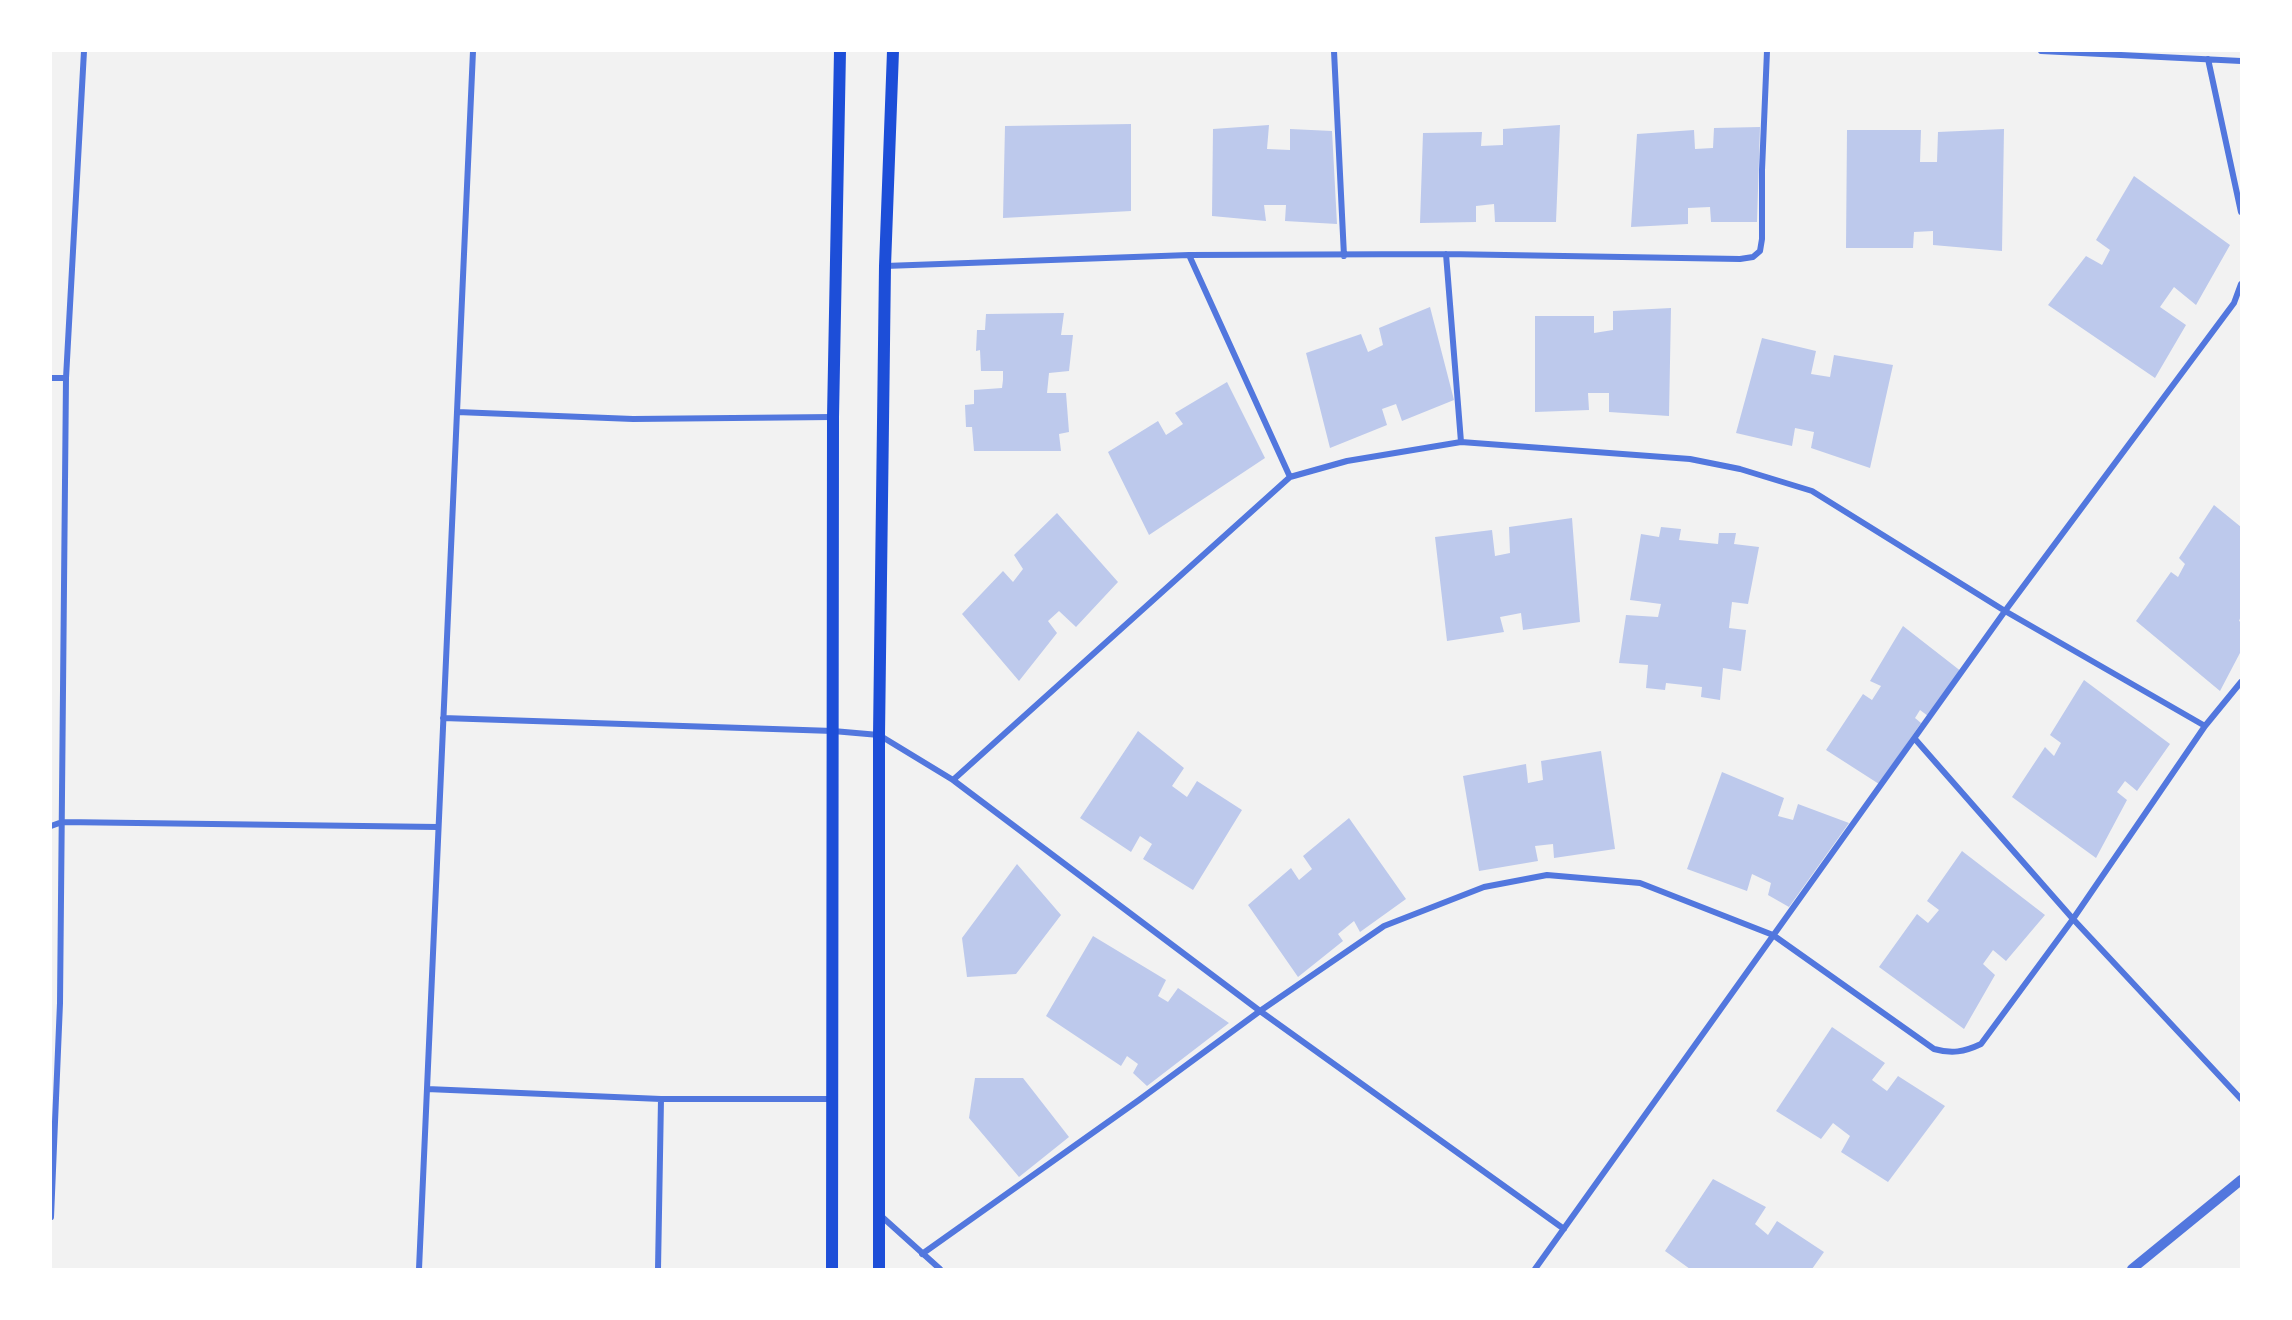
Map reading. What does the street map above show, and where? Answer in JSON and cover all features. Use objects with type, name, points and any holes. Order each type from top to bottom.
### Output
[{"type":"main road","points":[[832,1269],[833,417],[840,51]]},
{"type":"main road","points":[[879,1269],[879,735],[885,266],[893,51]]},
{"type":"street","points":[[51,1217],[60,1003],[66,378],[84,51]]},
{"type":"street","points":[[419,1269],[473,51]]},
{"type":"street","points":[[1334,51],[1344,256]]},
{"type":"street","points":[[885,266],[1189,255],[1446,254],[1740,259],[1754,257],[1760,251],[1762,239],[1762,170],[1767,51]]},
{"type":"street","points":[[2041,51],[2241,61]]},
{"type":"street","points":[[2208,59],[2241,212]]},
{"type":"street","points":[[1446,254],[1461,442]]},
{"type":"street","points":[[1189,255],[1290,477]]},
{"type":"street","points":[[1535,1269],[2005,611],[2234,303],[2241,284]]},
{"type":"street","points":[[51,378],[66,378]]},
{"type":"street","points":[[457,412],[633,419],[833,417]]},
{"type":"street","points":[[953,780],[1290,477],[1347,461],[1461,442],[1690,459],[1740,470],[1812,491],[2005,611],[2205,726]]},
{"type":"street","points":[[922,1254],[1260,1011],[1384,926],[1484,887],[1547,875],[1640,883],[1773,935],[1934,1048],[1947,1053],[1965,1052],[1981,1044],[2073,919],[2205,726],[2241,682]]},
{"type":"street","points":[[443,718],[833,731],[879,735],[953,780],[1260,1011],[1564,1229]]},
{"type":"street","points":[[1915,739],[2073,919],[2241,1099]]},
{"type":"street","points":[[51,826],[62,822],[438,827]]},
{"type":"street","points":[[426,1089],[661,1099],[832,1099]]},
{"type":"street","points":[[658,1269],[661,1099]]},
{"type":"street","points":[[2133,1269],[2241,1180]]},
{"type":"street","points":[[879,1215],[940,1269]]},
{"type":"building","points":[[1131,124],[1131,211],[1003,218],[1005,126]]},
{"type":"building","points":[[1269,125],[1267,149],[1290,150],[1290,129],[1332,131],[1337,224],[1285,221],[1286,205],[1264,205],[1266,221],[1212,216],[1213,129]]},
{"type":"building","points":[[1560,125],[1556,222],[1495,222],[1494,204],[1476,206],[1476,222],[1420,223],[1423,133],[1482,132],[1481,146],[1503,145],[1503,129]]},
{"type":"building","points":[[1760,127],[1757,222],[1711,222],[1710,207],[1688,208],[1688,224],[1631,227],[1637,134],[1694,130],[1695,149],[1713,148],[1714,128]]},
{"type":"building","points":[[2004,129],[2002,251],[1933,245],[1933,231],[1914,232],[1913,248],[1846,248],[1847,130],[1921,130],[1920,162],[1937,162],[1938,132]]},
{"type":"building","points":[[2134,176],[2230,245],[2196,305],[2174,287],[2160,307],[2186,325],[2155,378],[2048,305],[2086,256],[2102,265],[2110,250],[2096,240]]},
{"type":"building","points":[[1430,307],[1454,400],[1402,421],[1396,404],[1382,409],[1387,425],[1330,448],[1306,353],[1361,334],[1368,352],[1383,345],[1379,328]]},
{"type":"building","points":[[1671,308],[1669,416],[1609,412],[1609,393],[1588,393],[1589,410],[1535,412],[1535,316],[1594,316],[1594,333],[1613,330],[1613,311]]},
{"type":"building","points":[[1064,313],[1061,335],[1073,335],[1069,371],[1049,373],[1047,393],[1066,393],[1069,432],[1059,434],[1061,451],[974,451],[972,427],[966,427],[965,405],[974,404],[974,390],[1002,388],[1003,380],[1003,371],[981,371],[980,350],[976,351],[977,330],[985,330],[986,314]]},
{"type":"building","points":[[1762,338],[1816,351],[1811,374],[1830,377],[1834,355],[1893,365],[1870,468],[1811,448],[1814,432],[1795,428],[1792,446],[1736,433]]},
{"type":"building","points":[[1227,382],[1265,458],[1149,535],[1108,452],[1158,421],[1166,435],[1183,424],[1175,413]]},
{"type":"building","points":[[2214,505],[2241,527],[2241,616],[2239,621],[2241,622],[2241,651],[2220,691],[2136,621],[2171,572],[2178,577],[2185,564],[2179,558]]},
{"type":"building","points":[[1057,513],[1118,582],[1076,627],[1059,611],[1048,621],[1057,633],[1019,681],[962,614],[1003,571],[1013,582],[1023,569],[1014,555]]},
{"type":"building","points":[[1572,518],[1580,622],[1523,630],[1521,613],[1500,617],[1504,632],[1447,641],[1435,537],[1492,530],[1495,556],[1510,553],[1509,527]]},
{"type":"building","points":[[1661,527],[1681,529],[1679,540],[1718,544],[1719,533],[1736,533],[1734,544],[1759,547],[1748,604],[1732,602],[1729,628],[1746,630],[1741,671],[1723,668],[1720,700],[1701,697],[1702,687],[1666,683],[1665,690],[1646,688],[1648,665],[1619,663],[1626,615],[1658,617],[1661,604],[1630,600],[1641,534],[1659,537]]},
{"type":"building","points":[[1903,626],[1962,672],[1928,716],[1920,710],[1915,718],[1921,723],[1879,784],[1826,750],[1863,694],[1872,700],[1881,686],[1870,681]]},
{"type":"building","points":[[2084,680],[2170,744],[2137,791],[2125,781],[2117,792],[2127,800],[2096,858],[2012,797],[2045,747],[2054,756],[2061,743],[2050,735]]},
{"type":"building","points":[[1138,731],[1184,768],[1172,786],[1187,797],[1197,781],[1242,810],[1193,890],[1143,859],[1152,844],[1140,836],[1131,852],[1080,818]]},
{"type":"building","points":[[1601,751],[1615,849],[1554,858],[1553,844],[1535,846],[1538,861],[1479,871],[1463,776],[1526,764],[1528,783],[1543,780],[1541,761]]},
{"type":"building","points":[[1722,772],[1784,798],[1778,816],[1793,820],[1798,804],[1849,823],[1789,907],[1768,895],[1771,883],[1752,874],[1747,891],[1687,869]]},
{"type":"building","points":[[1349,818],[1406,899],[1360,932],[1354,921],[1338,934],[1343,941],[1298,977],[1248,905],[1291,868],[1299,880],[1312,869],[1303,856]]},
{"type":"building","points":[[1962,851],[2045,915],[2006,961],[1993,950],[1983,964],[1995,975],[1964,1029],[1879,967],[1917,914],[1928,923],[1939,910],[1927,901]]},
{"type":"building","points":[[1017,864],[1061,915],[1016,974],[967,977],[962,938]]},
{"type":"building","points":[[1093,936],[1166,980],[1158,996],[1168,1002],[1178,988],[1229,1023],[1147,1086],[1133,1073],[1138,1064],[1127,1056],[1121,1066],[1046,1016]]},
{"type":"building","points":[[1832,1027],[1885,1063],[1872,1080],[1887,1091],[1898,1076],[1945,1106],[1888,1182],[1841,1152],[1850,1136],[1833,1123],[1821,1139],[1776,1111]]},
{"type":"building","points":[[975,1078],[1023,1078],[1069,1137],[1019,1177],[969,1118]]},
{"type":"building","points":[[1713,1179],[1766,1207],[1755,1224],[1768,1235],[1777,1221],[1824,1252],[1812,1269],[1690,1269],[1665,1251]]}]
